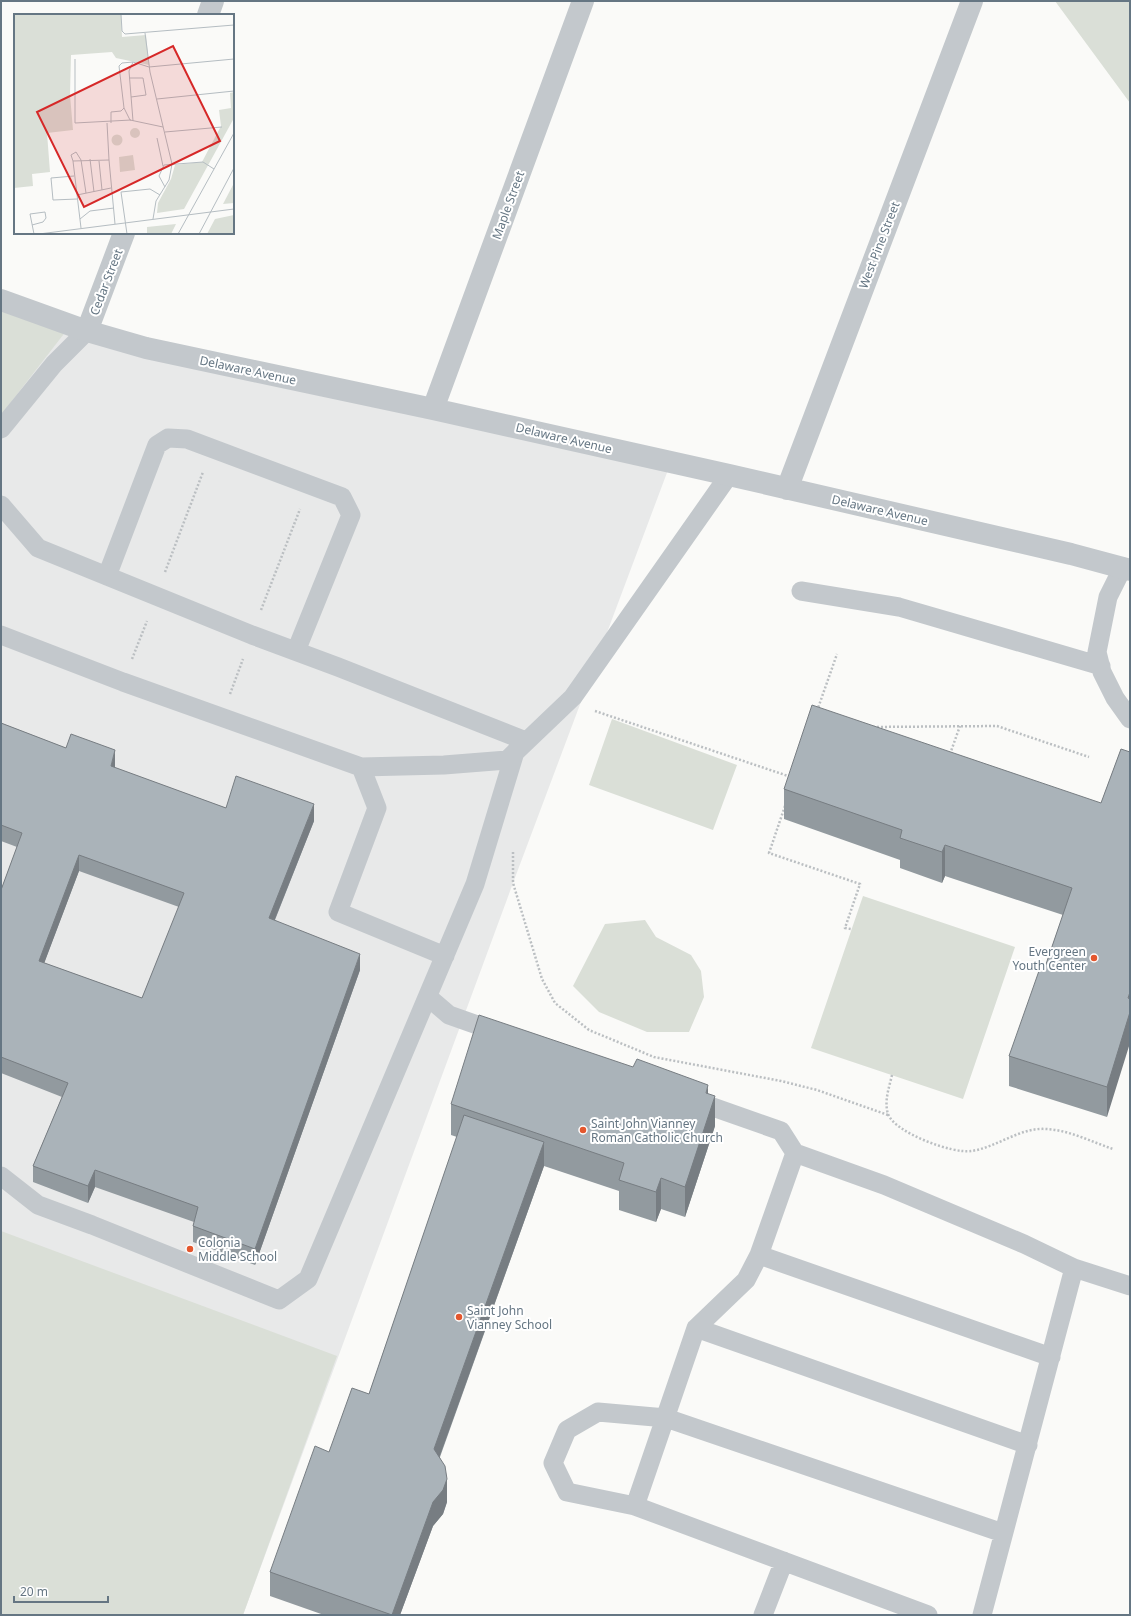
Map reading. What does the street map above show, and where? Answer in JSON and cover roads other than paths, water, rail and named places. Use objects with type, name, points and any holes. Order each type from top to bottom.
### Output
[{"type":"street","points":[[208,14],[214,1]]},
{"type":"street","name":"Maple Street","points":[[433,409],[583,1]]},
{"type":"street","name":"West Pine Street","points":[[787,489],[972,1]]},
{"type":"street","name":"Cedar Street","points":[[87,331],[124,234]]},
{"type":"street","name":"Delaware Avenue","points":[[1,300],[87,331],[146,348],[433,409],[729,475],[1071,554],[1128,565]]},
{"type":"lane","points":[[1,429],[54,364],[87,331]]},
{"type":"lane","points":[[107,576],[157,445],[168,438],[187,439],[342,497],[351,514],[296,651]]},
{"type":"lane","points":[[1,635],[123,682],[361,767],[444,765],[507,760],[573,697],[729,475]]},
{"type":"lane","points":[[1,505],[38,548],[296,651],[521,747]]},
{"type":"lane","points":[[1128,565],[1108,597],[1097,652],[1101,666],[1115,698],[1130,719]]},
{"type":"lane","points":[[801,591],[899,607],[1101,666]]},
{"type":"lane","points":[[1,1176],[38,1205],[92,1224],[279,1300],[308,1279],[476,884],[521,747]]},
{"type":"lane","points":[[361,767],[377,808],[338,912],[445,956]]},
{"type":"lane","points":[[428,997],[450,1015],[517,1039]]},
{"type":"lane","points":[[675,1094],[781,1131],[795,1153],[884,1185],[1024,1244],[1074,1268],[1130,1286]]},
{"type":"lane","points":[[635,1506],[696,1328],[746,1280],[759,1255],[795,1153]]},
{"type":"lane","points":[[759,1255],[1051,1357]]},
{"type":"lane","points":[[982,1615],[1074,1268]]},
{"type":"lane","points":[[696,1328],[1028,1445]]},
{"type":"lane","points":[[928,1615],[635,1506],[567,1492],[553,1463],[567,1430],[598,1412],[666,1418],[1003,1534]]},
{"type":"lane","points":[[763,1615],[784,1561]]},
{"type":"place","name":"Evergreen Youth Center","points":[[1094,958]]},
{"type":"place","name":"Saint John Vianney Roman Catholic Church","points":[[583,1130]]},
{"type":"place","name":"Colonia Middle School","points":[[190,1249]]},
{"type":"place","name":"Saint John Vianney School","points":[[459,1317]]}]
